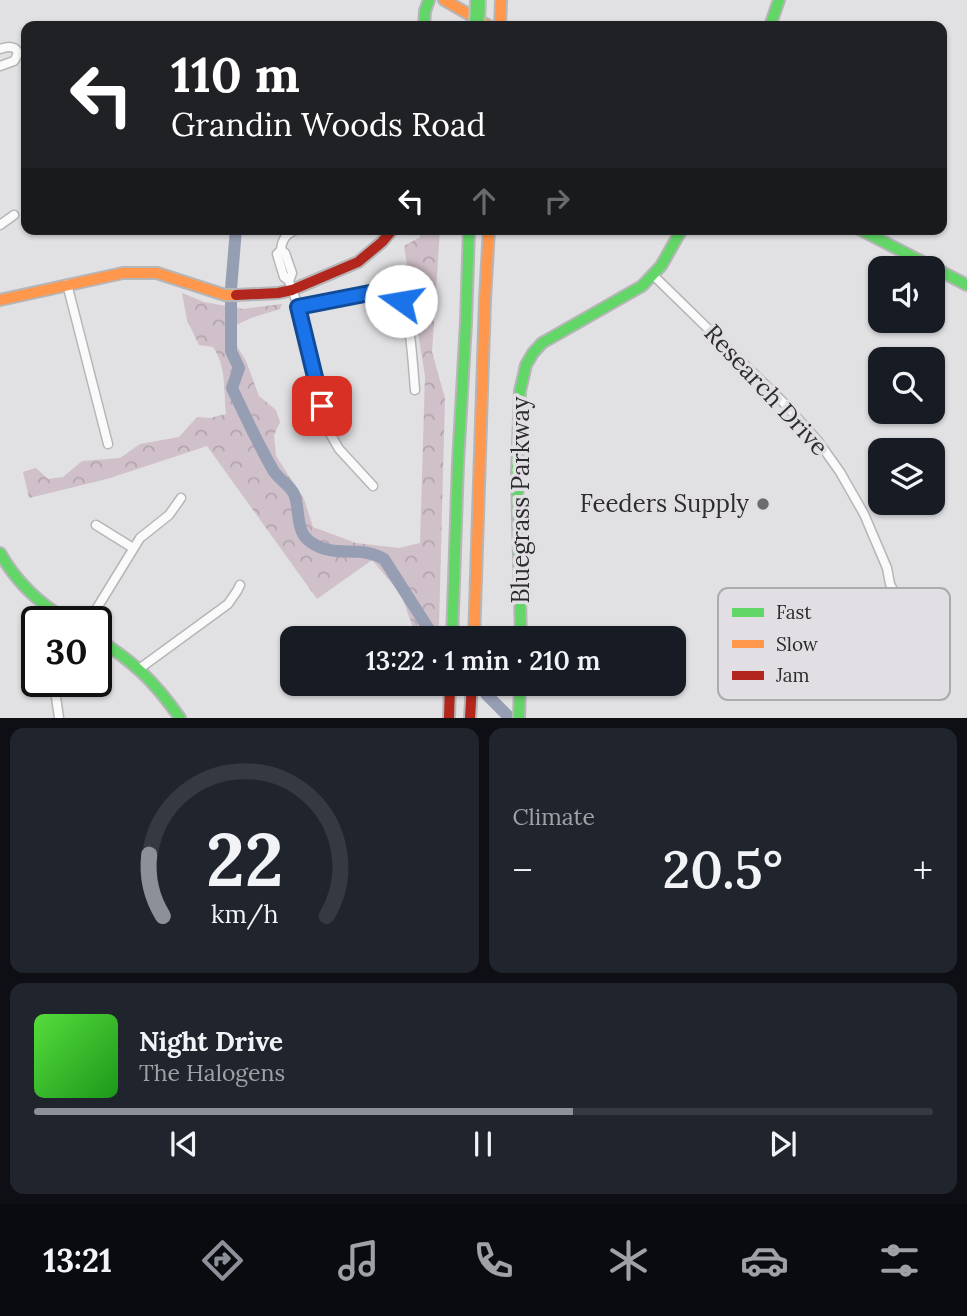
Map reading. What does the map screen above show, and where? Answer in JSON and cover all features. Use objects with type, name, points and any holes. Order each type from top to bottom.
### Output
[{"type":"main road","points":[[424,21],[429,0]]},
{"type":"main road","points":[[444,0],[480,21]]},
{"type":"main road","points":[[477,21],[478,0]]},
{"type":"main road","points":[[772,21],[779,0]]},
{"type":"main road","points":[[0,300],[139,271],[171,276],[225,295],[263,295],[358,261],[388,235]]},
{"type":"main road","points":[[452,626],[469,235]]},
{"type":"main road","points":[[474,626],[489,235]]},
{"type":"main road","name":"Bluegrass Parkway","points":[[521,626],[517,475],[523,370],[532,352],[542,343],[629,294],[653,275],[670,253],[679,235]]},
{"type":"main road","points":[[871,235],[967,285]]},
{"type":"main road","points":[[1,558],[14,578],[45,606]]},
{"type":"main road","points":[[112,648],[139,669],[165,696],[179,717]]},
{"type":"main road","points":[[449,718],[450,696]]},
{"type":"main road","points":[[470,718],[471,696]]},
{"type":"main road","points":[[519,718],[520,696]]},
{"type":"street","points":[[0,49],[9,46],[17,53],[14,61],[0,66]]},
{"type":"street","points":[[0,225],[14,215]]},
{"type":"street","points":[[286,235],[281,241],[281,250],[285,253],[292,273],[291,285],[328,430],[339,449],[373,486]]},
{"type":"street","name":"Research Drive","points":[[653,275],[782,401],[818,442],[840,472],[864,514],[887,568],[892,588]]},
{"type":"street","points":[[67,284],[108,444]]},
{"type":"street","points":[[298,307],[380,291],[398,297],[409,329],[415,390]]},
{"type":"street","points":[[98,606],[133,548],[144,534],[169,515],[181,498]]},
{"type":"street","points":[[96,525],[133,548]]},
{"type":"street","points":[[139,669],[228,604],[240,585]]},
{"type":"street","points":[[56,697],[59,718]]},
{"type":"green space","points":[[420,235],[440,235],[432,352],[445,398],[439,626],[412,626],[401,594],[372,560],[317,599],[207,446],[107,479],[29,498],[23,472],[36,468],[48,479],[63,477],[82,461],[120,458],[140,444],[179,437],[197,417],[210,418],[226,414],[220,362],[213,347],[199,345],[187,320],[182,293],[204,302],[243,309],[282,304],[280,309],[236,325],[235,343],[246,361],[259,396],[276,410],[280,422],[274,435],[276,456],[304,499],[313,527],[356,543],[399,548],[420,543],[425,376],[404,246]]},
{"type":"waterway","points":[[231,289],[236,235]]},
{"type":"waterway","points":[[231,301],[231,351],[239,368],[232,388],[273,470],[294,494],[300,527],[306,538],[321,548],[365,552],[384,559],[427,626]]},
{"type":"waterway","points":[[488,696],[508,716]]},
{"type":"traffic: fast","points":[[424,21],[429,0]]},
{"type":"traffic: fast","points":[[477,21],[478,0]]},
{"type":"traffic: fast","points":[[772,21],[779,0]]},
{"type":"traffic: fast","points":[[452,626],[469,235]]},
{"type":"traffic: fast","points":[[521,626],[517,475],[520,391],[526,365],[542,343],[642,286],[661,266],[679,235]]},
{"type":"traffic: fast","points":[[871,235],[967,285]]},
{"type":"traffic: fast","points":[[0,553],[14,574],[47,606]]},
{"type":"traffic: fast","points":[[112,648],[142,673],[180,718]]},
{"type":"traffic: fast","points":[[519,718],[520,696]]},
{"type":"traffic: slow","points":[[444,0],[480,21]]},
{"type":"traffic: slow","points":[[500,21],[501,0]]},
{"type":"traffic: slow","points":[[474,626],[489,235]]},
{"type":"traffic: slow","points":[[0,300],[123,273],[157,273],[225,295],[236,295]]},
{"type":"traffic: jam","points":[[236,295],[292,290],[358,262],[388,235]]},
{"type":"traffic: jam","points":[[449,718],[450,696]]},
{"type":"traffic: jam","points":[[470,718],[471,696]]},
{"type":"place","name":"Feeders Supply","points":[[763,504]]},
{"type":"route","points":[[322,406],[298,307],[380,291],[392,293],[401,301]]}]
